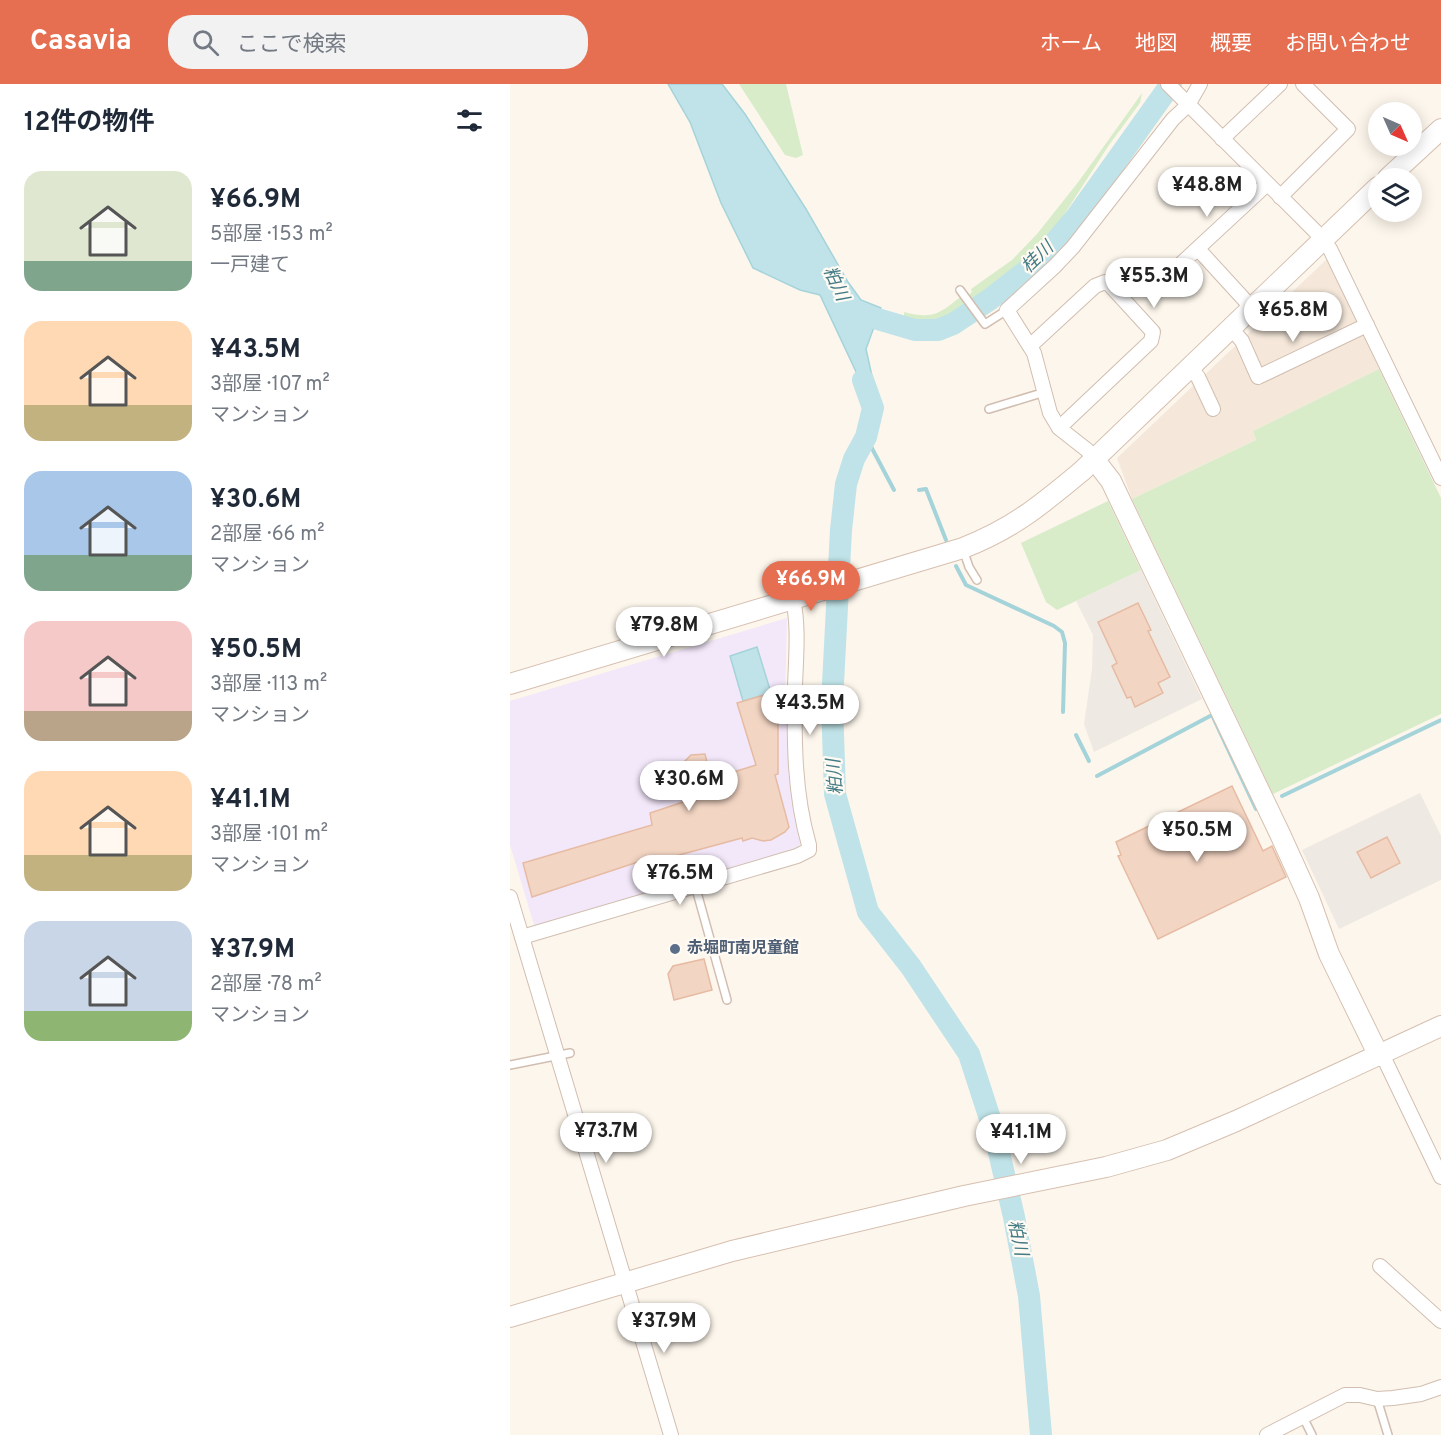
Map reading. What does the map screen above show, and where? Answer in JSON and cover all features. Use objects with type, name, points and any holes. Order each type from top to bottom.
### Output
[{"type":"street","points":[[1168,84],[1322,240],[1332,253],[1441,476]]},
{"type":"street","points":[[1200,84],[1073,247],[1006,310],[1030,346],[1050,413],[1059,428],[1087,450],[1107,474],[1309,898],[1329,954],[1441,1177]]},
{"type":"street","points":[[1222,139],[1280,84]]},
{"type":"street","points":[[1280,197],[1348,129],[1303,84]]},
{"type":"street","points":[[1399,168],[1441,129]]},
{"type":"street","points":[[1169,275],[1267,184]]},
{"type":"street","points":[[510,684],[963,548],[1009,528],[1042,505],[1094,459],[1368,196]]},
{"type":"street","points":[[1198,249],[1252,308]]},
{"type":"street","points":[[1030,346],[1095,286],[1105,282],[1153,332],[1151,341],[1059,428]]},
{"type":"street","points":[[1231,328],[1242,341],[1258,377],[1367,326]]},
{"type":"street","points":[[1190,368],[1198,377],[1213,409]]},
{"type":"street","points":[[522,938],[797,855],[808,849],[800,808],[795,758],[796,630],[800,597]]},
{"type":"street","points":[[510,897],[563,1055],[671,1435]]},
{"type":"street","points":[[510,1317],[732,1251],[969,1195],[1106,1167],[1167,1150],[1236,1121],[1441,1026]]},
{"type":"street","points":[[1380,1266],[1441,1321]]},
{"type":"street","points":[[1267,1435],[1345,1395],[1360,1395],[1377,1399],[1421,1394],[1441,1387]]},
{"type":"lane","points":[[961,292],[985,324],[1006,310]]},
{"type":"lane","points":[[989,409],[1045,392]]},
{"type":"lane","points":[[963,548],[976,580]]},
{"type":"lane","points":[[695,885],[727,1000]]},
{"type":"lane","points":[[510,1065],[563,1055]]},
{"type":"lane","points":[[1377,1399],[1388,1435]]},
{"type":"lane","points":[[1303,1417],[1312,1435]]},
{"type":"shaded area","points":[[1328,258],[1379,369],[1253,431],[1256,440],[1132,499],[1117,458]]},
{"type":"shaded area","points":[[1141,570],[1202,699],[1094,752],[1084,724],[1092,669],[1093,635],[1076,601]]},
{"type":"shaded area","points":[[787,618],[785,706],[793,804],[801,843],[797,850],[535,928],[510,845],[510,701]]},
{"type":"shaded area","points":[[1420,793],[1441,836],[1441,880],[1339,929],[1302,850]]},
{"type":"green space","points":[[739,84],[786,84],[803,155],[796,158],[785,155]]},
{"type":"green space","points":[[1142,93],[1140,103],[1109,145],[1062,218],[1030,256],[966,309],[935,326],[919,326],[904,320],[904,312],[921,315],[934,314],[959,298],[964,300],[972,292],[971,289],[1012,260],[1037,234],[1079,181]]},
{"type":"green space","points":[[1379,369],[1441,498],[1441,714],[1273,794],[1132,499],[1256,440],[1253,431]]},
{"type":"green space","points":[[1108,501],[1141,570],[1057,610],[1046,602],[1021,543]]},
{"type":"water","points":[[668,84],[722,84],[745,114],[806,209],[848,282],[861,300],[881,308],[866,349],[874,385],[873,408],[820,295],[800,290],[753,268],[721,203],[690,122]]},
{"type":"water","points":[[757,647],[771,693],[743,701],[730,656]]},
{"type":"building","points":[[1138,603],[1151,630],[1148,631],[1170,677],[1158,683],[1163,693],[1135,707],[1131,697],[1127,698],[1112,666],[1117,663],[1098,622]]},
{"type":"building","points":[[778,691],[778,774],[775,775],[789,827],[785,832],[771,840],[763,841],[752,838],[743,841],[742,838],[657,861],[656,856],[532,897],[523,863],[652,825],[650,813],[683,802],[688,796],[689,787],[683,776],[682,767],[691,755],[705,754],[711,779],[756,765],[737,703]]},
{"type":"building","points":[[1232,786],[1263,851],[1272,846],[1286,877],[1158,939],[1118,856],[1121,855],[1116,842]]},
{"type":"building","points":[[1387,837],[1400,863],[1371,878],[1357,852]]},
{"type":"building","points":[[704,959],[712,990],[674,1000],[668,974],[673,966]]},
{"type":"waterway","name":"桂川","points":[[847,310],[915,330],[938,330],[953,324],[989,300],[1039,261],[1077,216],[1171,84]]},
{"type":"waterway","name":"粕川","points":[[863,380],[873,408],[866,437],[854,459],[846,484],[841,530],[832,703],[835,794],[868,912],[911,967],[969,1054],[994,1131],[1029,1296],[1041,1435]]},
{"type":"waterway","points":[[866,437],[894,490]]},
{"type":"waterway","points":[[919,490],[926,489],[946,540]]},
{"type":"waterway","points":[[956,566],[966,585],[1054,626],[1062,632],[1065,643],[1063,712]]},
{"type":"waterway","points":[[1097,776],[1212,715],[1256,809]]},
{"type":"waterway","points":[[1282,796],[1441,720]]},
{"type":"waterway","points":[[1076,735],[1089,761]]},
{"type":"place","name":"赤堀町南児童館","points":[[675,949]]}]
